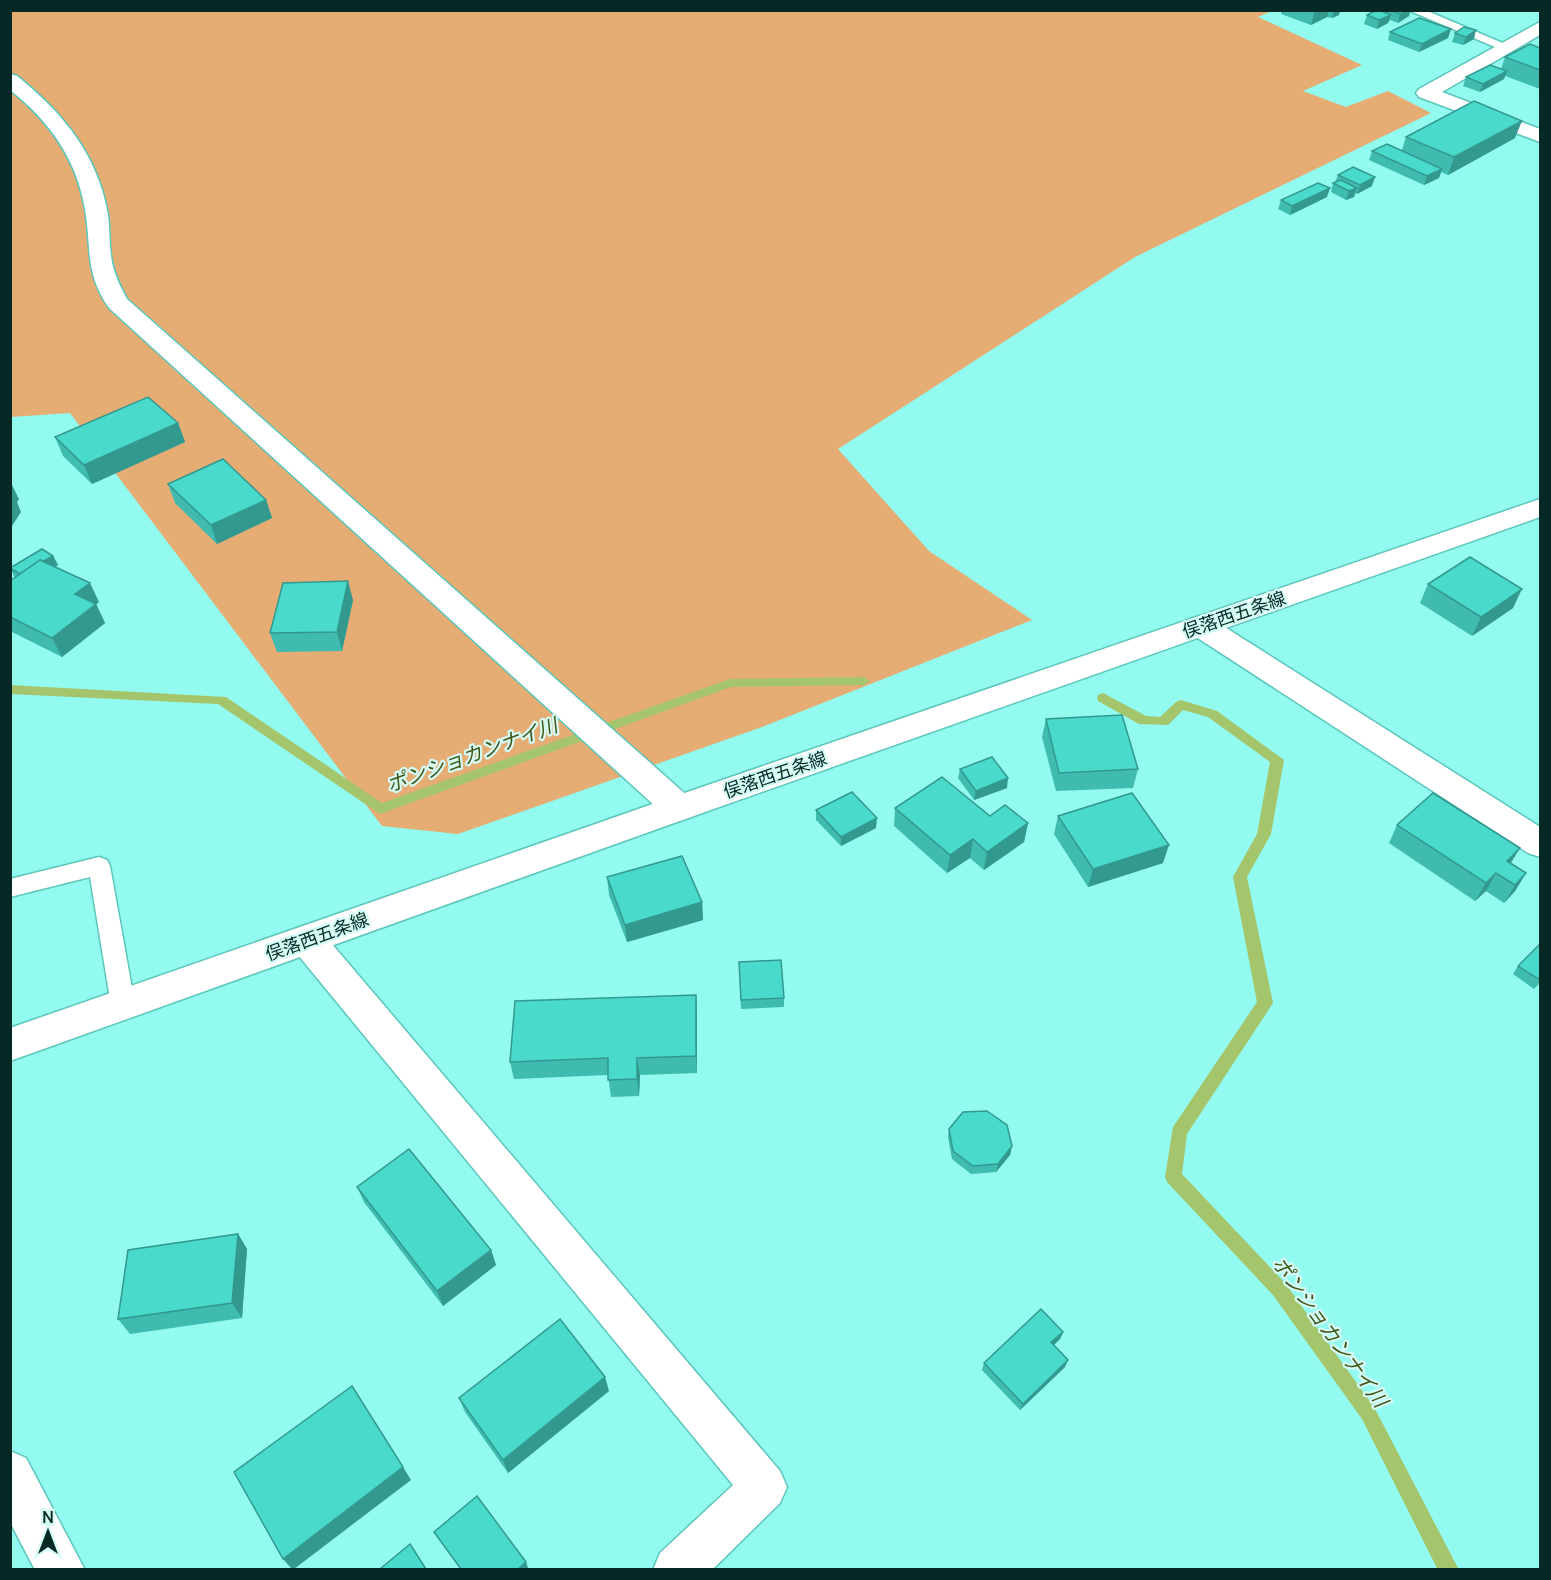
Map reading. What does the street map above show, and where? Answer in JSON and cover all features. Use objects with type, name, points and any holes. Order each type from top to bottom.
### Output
[{"type":"street","points":[[1540,28],[1426,93],[1540,136]]},
{"type":"street","points":[[1509,45],[1531,50]]},
{"type":"street","points":[[10,80],[45,108],[78,151],[89,176],[97,217],[100,260],[105,280],[117,303],[679,808]]},
{"type":"street","name":"俣落西五条線","points":[[10,1045],[679,808],[1540,508]]},
{"type":"street","points":[[1201,626],[1540,844]]},
{"type":"street","points":[[307,940],[764,1487],[677,1569]]},
{"type":"street","points":[[10,1473],[61,1569]]},
{"type":"lane","points":[[1413,10],[1509,45]]},
{"type":"lane","points":[[10,888],[99,866],[123,1005]]},
{"type":"shaded area","points":[[11,11],[1272,11],[1258,17],[1362,65],[1303,91],[1346,107],[1388,91],[1431,113],[1135,257],[838,449],[929,551],[1032,620],[762,727],[458,834],[382,826],[70,413],[11,417]]},
{"type":"building","points":[[1377,10],[1391,15],[1379,20],[1367,15]]},
{"type":"building","points":[[1389,10],[1407,10],[1400,14]]},
{"type":"building","points":[[1419,18],[1451,29],[1422,44],[1390,32]]},
{"type":"building","points":[[1464,27],[1476,30],[1466,37],[1455,33]]},
{"type":"building","points":[[1530,44],[1540,48],[1540,70],[1505,57]]},
{"type":"building","points":[[1490,65],[1507,71],[1483,84],[1466,77]]},
{"type":"building","points":[[1474,101],[1522,121],[1454,157],[1406,137]]},
{"type":"building","points":[[1387,144],[1442,169],[1427,176],[1372,151]]},
{"type":"building","points":[[1353,167],[1375,177],[1360,185],[1338,175]]},
{"type":"building","points":[[1341,180],[1357,188],[1349,191],[1333,183]]},
{"type":"building","points":[[1318,183],[1330,188],[1292,206],[1281,200]]},
{"type":"building","points":[[148,397],[178,423],[84,465],[55,437]]},
{"type":"building","points":[[223,459],[266,500],[211,525],[168,484]]},
{"type":"building","points":[[42,549],[53,556],[44,561],[40,560],[20,574],[10,568]]},
{"type":"building","points":[[1470,557],[1522,589],[1481,617],[1428,584]]},
{"type":"building","points":[[40,560],[90,583],[75,594],[96,604],[52,638],[10,617],[10,581]]},
{"type":"building","points":[[348,581],[337,632],[270,633],[283,583]]},
{"type":"building","points":[[1122,715],[1138,769],[1059,773],[1046,719]]},
{"type":"building","points":[[992,757],[1008,778],[976,791],[960,769]]},
{"type":"building","points":[[942,777],[990,816],[1005,805],[1028,823],[987,852],[973,839],[950,855],[895,808]]},
{"type":"building","points":[[852,792],[877,818],[841,837],[816,810]]},
{"type":"building","points":[[1132,793],[1169,845],[1093,869],[1058,816]]},
{"type":"building","points":[[1433,793],[1520,848],[1507,861],[1526,873],[1515,885],[1496,873],[1486,883],[1397,825]]},
{"type":"building","points":[[682,856],[702,902],[625,925],[607,877]]},
{"type":"building","points":[[1540,944],[1540,980],[1518,966]]},
{"type":"building","points":[[781,960],[784,998],[741,1000],[739,962]]},
{"type":"building","points":[[696,995],[696,1056],[637,1058],[637,1079],[608,1080],[608,1058],[510,1062],[515,1001]]},
{"type":"building","points":[[987,1111],[1007,1125],[1012,1146],[998,1164],[973,1166],[953,1151],[949,1129],[963,1112]]},
{"type":"building","points":[[409,1149],[491,1250],[437,1291],[357,1187]]},
{"type":"building","points":[[238,1234],[232,1303],[118,1319],[128,1250]]},
{"type":"building","points":[[1041,1309],[1063,1332],[1051,1342],[1068,1360],[1023,1404],[984,1363]]},
{"type":"building","points":[[560,1319],[605,1377],[503,1460],[459,1398]]},
{"type":"building","points":[[352,1386],[403,1467],[283,1559],[234,1472]]},
{"type":"building","points":[[477,1496],[526,1562],[518,1569],[461,1569],[434,1532]]},
{"type":"building","points":[[410,1544],[426,1569],[380,1569]]},
{"type":"waterway","name":"ポンショカンナイ川","points":[[10,689],[221,700],[380,809],[730,683],[864,681]]},
{"type":"waterway","name":"ポンショカンナイ川","points":[[1103,698],[1144,721],[1163,722],[1181,705],[1212,714],[1277,760],[1264,834],[1240,877],[1265,1003],[1179,1132],[1173,1177],[1279,1289],[1368,1413],[1449,1570]]}]
